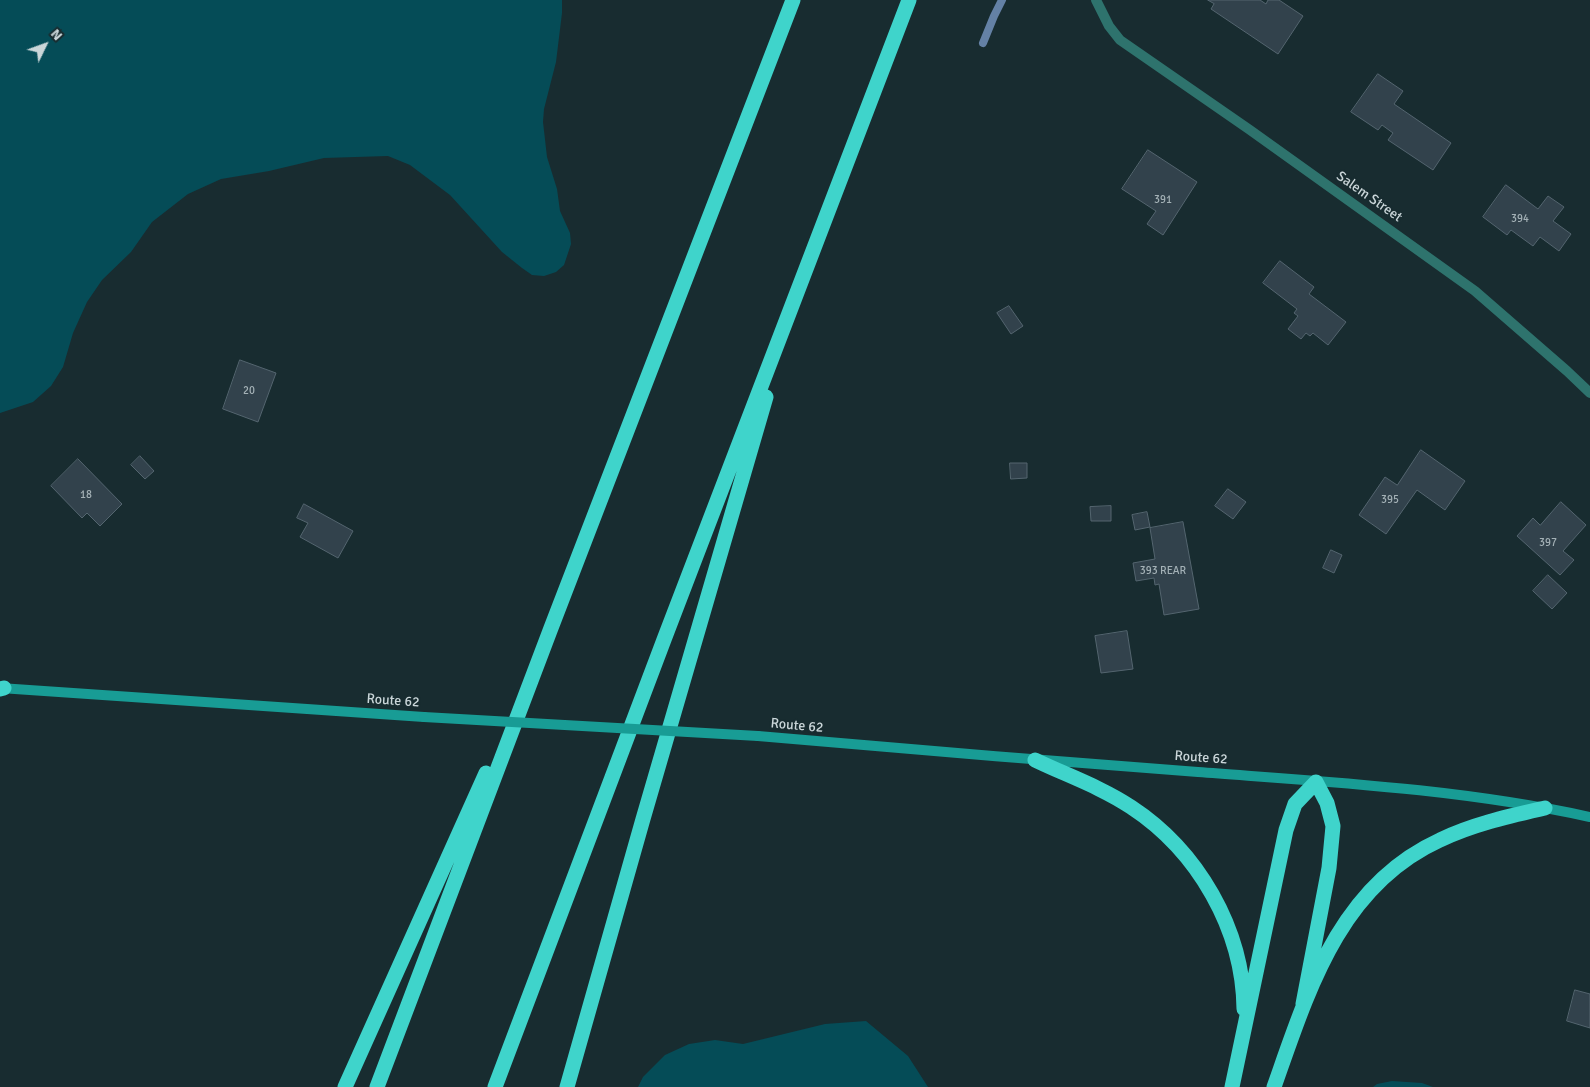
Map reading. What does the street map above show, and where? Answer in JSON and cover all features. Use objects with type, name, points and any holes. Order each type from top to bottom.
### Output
[{"type":"highway","points":[[377,1087],[551,628],[793,0]]},
{"type":"highway","points":[[496,1087],[798,287],[909,0]]},
{"type":"highway","points":[[567,1087],[642,819],[798,287]]},
{"type":"highway","points":[[345,1087],[551,628]]},
{"type":"highway","points":[[1034,760],[1112,796],[1146,817],[1176,844],[1202,877],[1222,914],[1240,968],[1244,998],[1242,1046]]},
{"type":"highway","points":[[1232,1087],[1286,830],[1295,804],[1316,782],[1327,803],[1333,826],[1329,868],[1303,1004]]},
{"type":"highway","points":[[1274,1087],[1303,1004],[1321,965],[1351,912],[1384,877],[1421,849],[1441,839],[1502,819],[1545,808]]},
{"type":"main road","name":"Route 62","points":[[1,688],[424,717],[758,736],[1034,760],[1396,787],[1545,808],[1590,817]]},
{"type":"street","name":"Salem Street","points":[[1096,0],[1109,26],[1120,40],[1250,130],[1475,291],[1590,393]]},
{"type":"shaded area","points":[[0,0],[562,0],[556,62],[544,109],[543,122],[547,157],[557,189],[560,211],[570,233],[571,244],[564,265],[556,272],[544,276],[532,275],[502,252],[450,195],[410,165],[388,156],[324,158],[269,171],[221,179],[188,194],[152,222],[131,252],[102,280],[87,302],[73,333],[63,367],[51,386],[33,402],[0,413]]},
{"type":"shaded area","points":[[866,1021],[908,1056],[928,1087],[638,1087],[643,1077],[665,1055],[689,1044],[715,1040],[743,1044],[825,1024]]},
{"type":"shaded area","points":[[1392,1081],[1422,1083],[1433,1087],[1373,1087],[1377,1084]]},
{"type":"building","points":[[1208,0],[1260,0],[1266,4],[1268,0],[1279,0],[1303,16],[1278,54],[1211,9],[1214,4]]},
{"type":"building","points":[[1378,74],[1403,91],[1394,104],[1451,143],[1433,170],[1388,140],[1393,133],[1382,125],[1378,130],[1351,112]]},
{"type":"building","points":[[1148,150],[1197,182],[1163,235],[1147,224],[1156,211],[1122,189]]},
{"type":"building","points":[[1506,185],[1538,209],[1548,196],[1564,207],[1553,221],[1571,234],[1559,251],[1540,237],[1533,246],[1511,230],[1507,235],[1483,217]]},
{"type":"building","points":[[1280,261],[1314,287],[1309,294],[1346,322],[1328,345],[1313,333],[1310,336],[1306,333],[1301,339],[1288,329],[1298,316],[1294,313],[1297,309],[1263,283]]},
{"type":"building","points":[[1009,306],[1023,326],[1011,334],[997,313]]},
{"type":"building","points":[[240,360],[276,373],[258,422],[223,409]]},
{"type":"building","points":[[1421,450],[1465,481],[1445,510],[1417,490],[1386,534],[1359,515],[1385,477],[1397,485]]},
{"type":"building","points":[[140,456],[154,471],[145,479],[131,465]]},
{"type":"building","points":[[78,459],[122,504],[100,526],[87,513],[82,518],[51,486]]},
{"type":"building","points":[[1010,463],[1027,463],[1027,478],[1011,479]]},
{"type":"building","points":[[1228,489],[1246,502],[1233,519],[1215,506]]},
{"type":"building","points":[[1561,502],[1586,525],[1563,551],[1574,560],[1560,575],[1517,536],[1533,518],[1540,525]]},
{"type":"building","points":[[304,504],[353,531],[338,558],[300,537],[308,523],[297,518]]},
{"type":"building","points":[[1111,506],[1111,521],[1091,521],[1090,507]]},
{"type":"building","points":[[1147,512],[1150,527],[1135,530],[1132,515]]},
{"type":"building","points":[[1183,522],[1199,609],[1164,615],[1159,584],[1155,585],[1154,578],[1136,581],[1133,563],[1155,559],[1150,528]]},
{"type":"building","points":[[1331,550],[1342,555],[1334,573],[1323,568]]},
{"type":"building","points":[[1548,575],[1567,593],[1552,609],[1533,591]]},
{"type":"building","points":[[1127,631],[1133,669],[1101,673],[1095,636]]},
{"type":"building","points":[[1575,990],[1590,994],[1590,1028],[1567,1021]]},
{"type":"waterway","points":[[983,43],[1002,0]]}]
